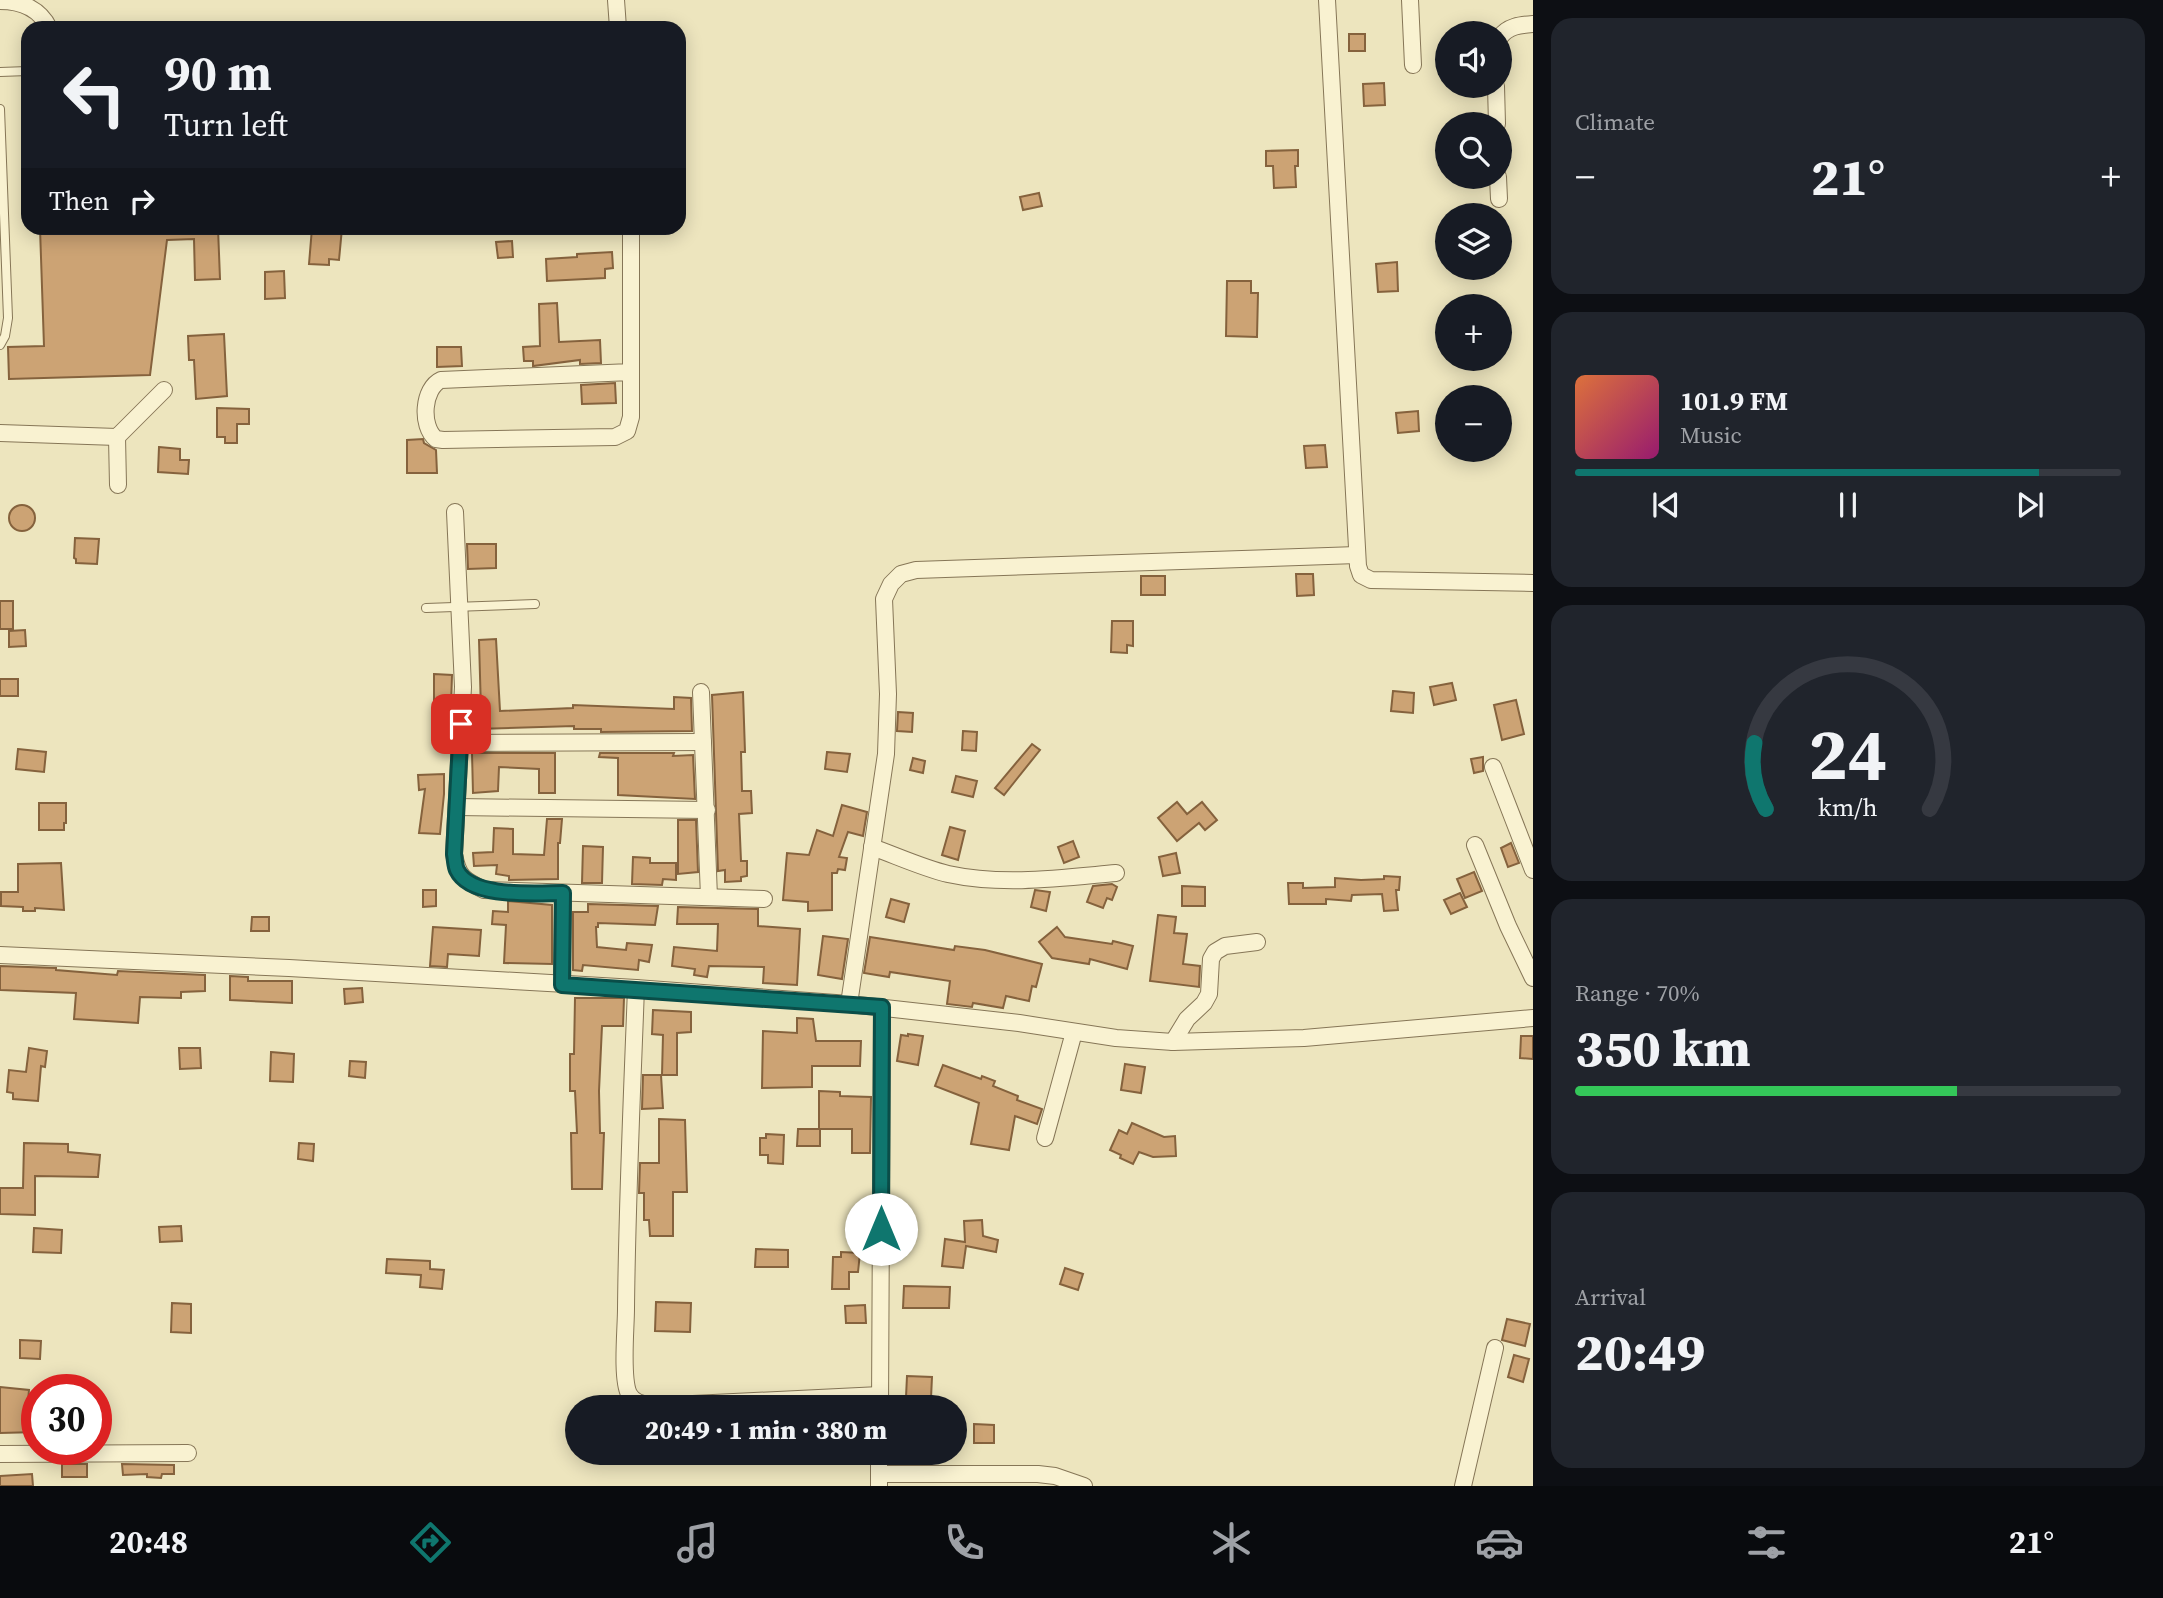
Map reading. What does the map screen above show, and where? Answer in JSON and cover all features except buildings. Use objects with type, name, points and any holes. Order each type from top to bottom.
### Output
[{"type":"street","points":[[615,0],[617,21]]},
{"type":"street","points":[[1326,0],[1357,555],[1361,575],[1371,580],[1533,583]]},
{"type":"street","points":[[1410,0],[1413,65]]},
{"type":"street","points":[[0,1],[30,6],[46,21]]},
{"type":"street","points":[[1512,28],[1533,24]]},
{"type":"street","points":[[1499,189],[1499,198]]},
{"type":"street","points":[[631,235],[631,372],[630,425],[627,431],[622,435],[602,438],[443,440],[436,439],[429,430],[427,398],[430,388],[442,380],[631,372]]},
{"type":"street","points":[[118,485],[117,437],[164,390]]},
{"type":"street","points":[[0,433],[117,437]]},
{"type":"street","points":[[455,512],[463,687],[454,854],[457,870],[466,881],[484,890],[764,899]]},
{"type":"street","points":[[849,1004],[886,754],[888,694],[884,599],[891,584],[901,574],[916,570],[1357,555]]},
{"type":"street","points":[[701,692],[709,897]]},
{"type":"street","points":[[460,743],[703,742]]},
{"type":"street","points":[[1493,768],[1533,870]]},
{"type":"street","points":[[457,807],[707,810]]},
{"type":"street","points":[[1475,845],[1508,926],[1533,978]]},
{"type":"street","points":[[872,847],[944,873],[971,878],[1054,878],[1116,873]]},
{"type":"street","points":[[562,985],[563,893]]},
{"type":"street","points":[[1173,1042],[1186,1019],[1197,1012],[1209,994],[1211,959],[1214,952],[1225,946],[1257,942]]},
{"type":"street","points":[[0,955],[134,959],[636,988],[882,1007],[1173,1042],[1304,1038],[1533,1018]]},
{"type":"street","points":[[630,1395],[626,1362],[626,1252],[636,988]]},
{"type":"street","points":[[880,1395],[882,1007]]},
{"type":"street","points":[[1045,1138],[1074,1032]]},
{"type":"street","points":[[1463,1486],[1495,1348]]},
{"type":"street","points":[[0,1454],[188,1452]]},
{"type":"street","points":[[879,1480],[1055,1476],[1084,1486]]},
{"type":"lane","points":[[0,72],[21,71]]},
{"type":"lane","points":[[0,109],[8,318],[5,336],[0,345]]},
{"type":"lane","points":[[426,608],[536,604]]},
{"type":"route","points":[[461,724],[454,854],[457,870],[466,881],[484,890],[563,893],[562,985],[882,1007],[881,1229]]}]
